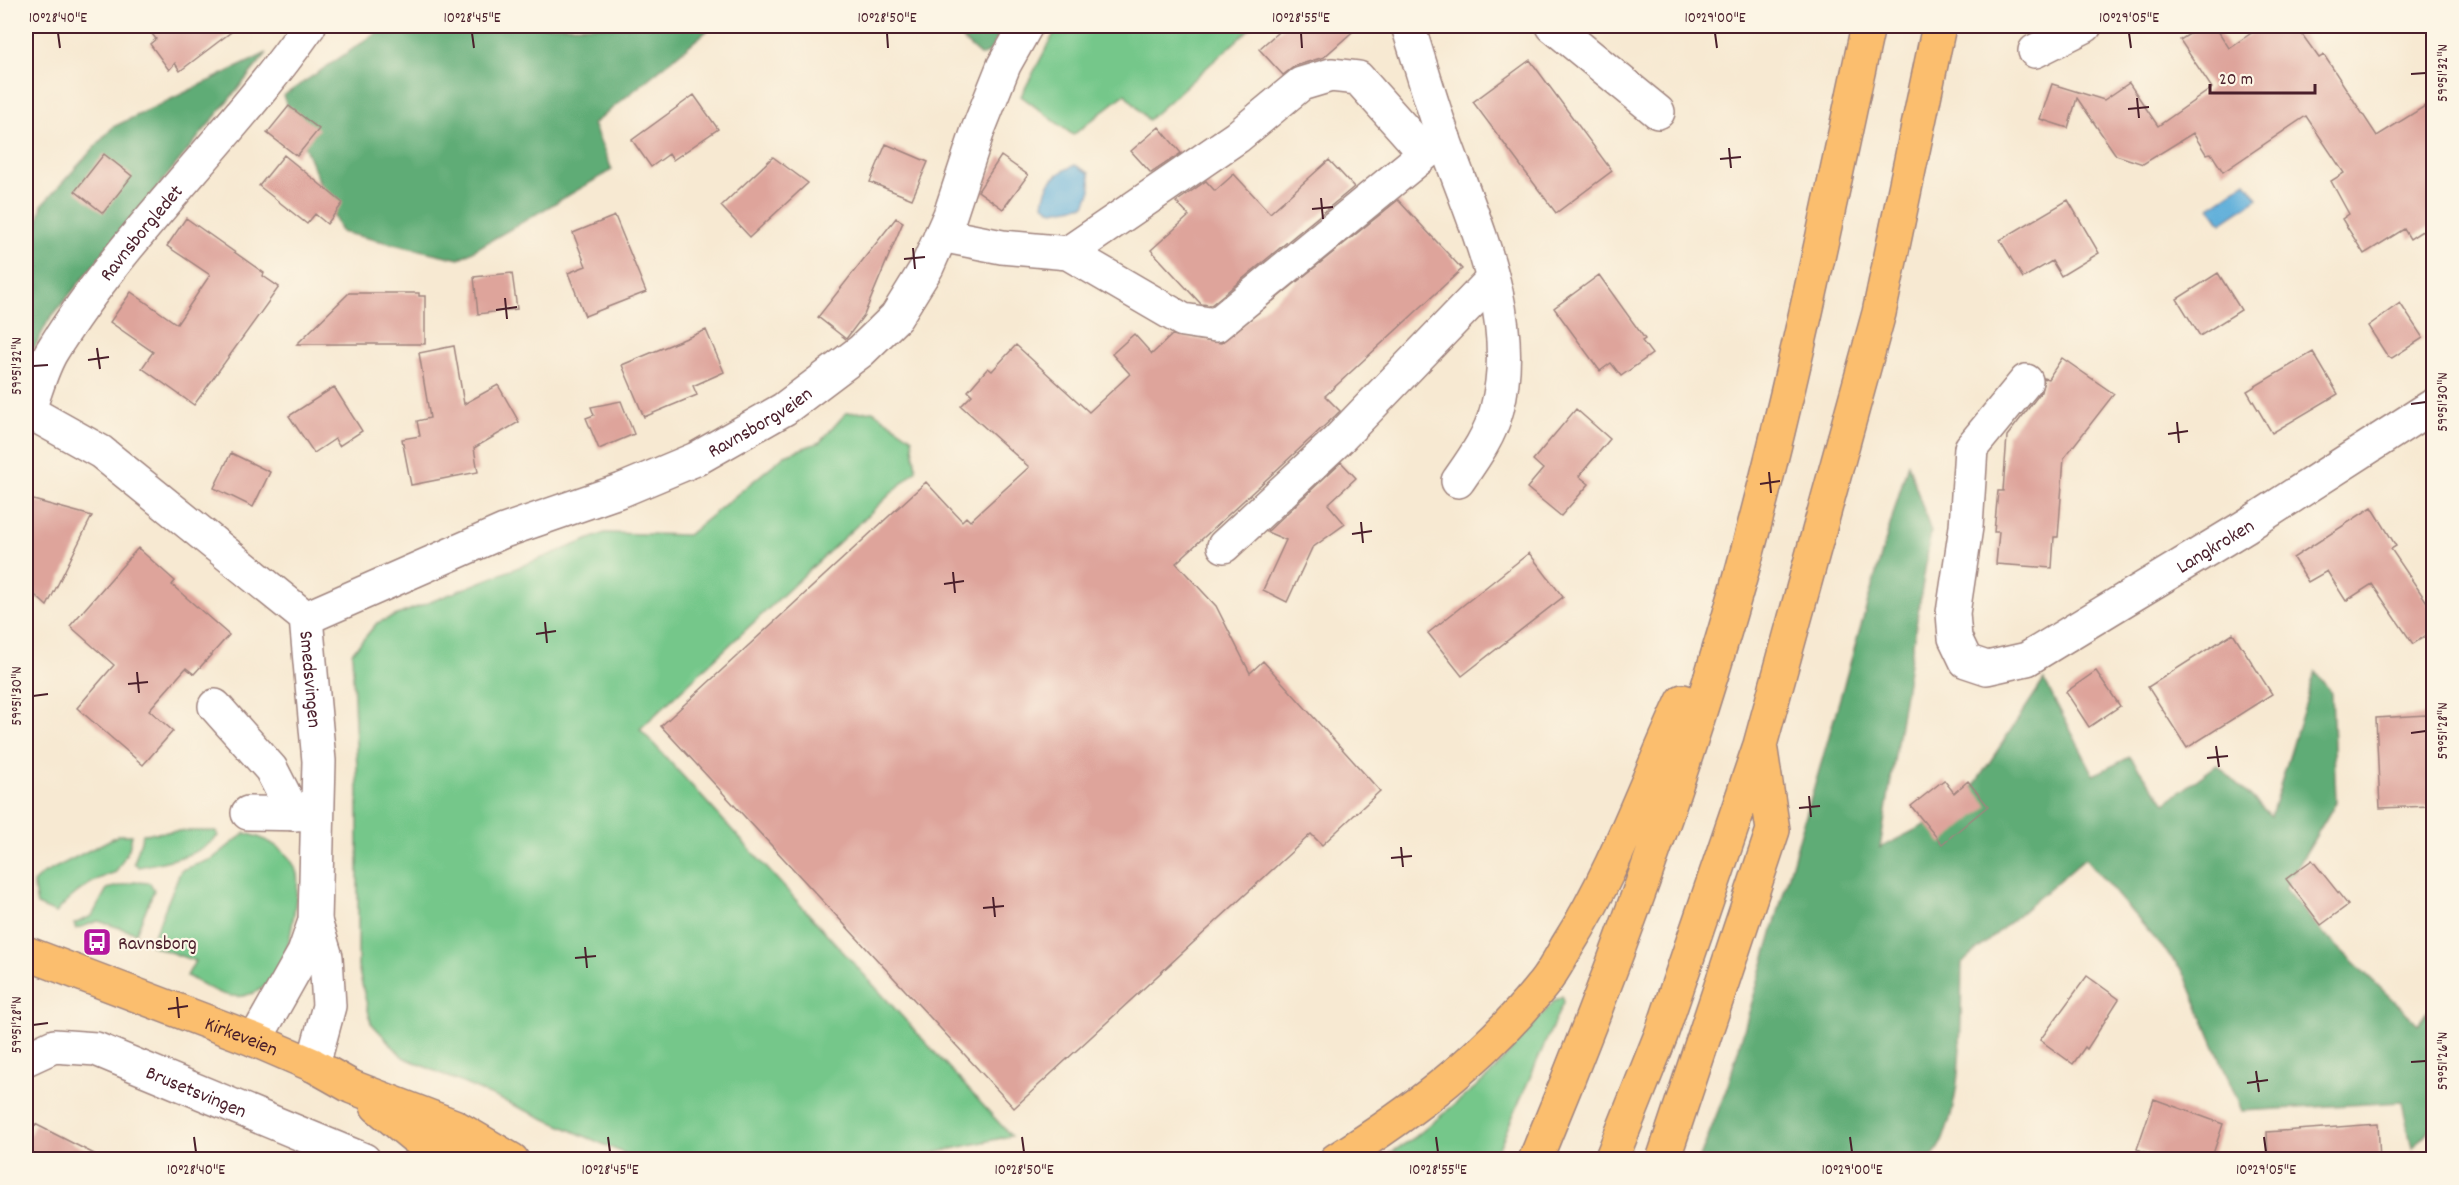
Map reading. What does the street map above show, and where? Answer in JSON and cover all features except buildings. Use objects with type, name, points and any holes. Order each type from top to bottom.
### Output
[{"type":"main road","points":[[1535,1160],[1597,1011],[1652,858],[1738,582],[1810,296],[1868,26]]},
{"type":"main road","points":[[1611,1160],[1665,1024],[1760,745],[1879,313],[1938,26]]},
{"type":"main road","points":[[1336,1160],[1390,1126],[1476,1058],[1541,987],[1588,914],[1623,842],[1661,749],[1738,582]]},
{"type":"main road","points":[[1663,1160],[1773,830],[1760,745]]},
{"type":"main road","name":"Kirkeveien","points":[[26,953],[255,1040],[313,1065],[352,1087],[454,1126],[512,1160]]},
{"type":"main road","name":"Kirkeveien","points":[[26,972],[128,992]]},
{"type":"main road","name":"Kirkeveien","points":[[352,1087],[416,1138],[453,1160]]},
{"type":"street","name":"Ravnsborgledet","points":[[27,411],[51,353],[120,257],[191,168],[277,69],[309,26]]},
{"type":"street","name":"Ravnsborgveien","points":[[306,618],[504,531],[622,490],[696,459],[784,409],[861,351],[896,317],[927,267],[1004,65],[1026,26]]},
{"type":"street","points":[[1408,26],[1435,146],[1477,226],[1501,324],[1503,370],[1497,409],[1485,442],[1458,481]]},
{"type":"street","points":[[1553,26],[1658,112]]},
{"type":"street","points":[[2035,51],[2085,26]]},
{"type":"street","points":[[1068,253],[1237,137],[1301,84],[1331,75],[1358,78],[1435,146]]},
{"type":"street","points":[[941,235],[1002,247],[1068,253],[1183,320],[1216,325],[1435,146]]},
{"type":"street","points":[[1224,546],[1338,440],[1492,280]]},
{"type":"street","name":"Langkroken","points":[[2026,381],[1971,448],[1966,527],[1953,613],[1955,638],[1966,661],[1987,668],[2027,659],[2246,526],[2433,405]]},
{"type":"street","name":"Smedsvingen","points":[[27,411],[101,452],[306,618],[319,761],[307,814],[315,921],[304,953],[255,1040]]},
{"type":"street","points":[[215,706],[307,814]]},
{"type":"street","points":[[248,813],[307,814]]},
{"type":"street","points":[[313,1065],[329,1006],[326,957],[315,921]]},
{"type":"street","name":"Brusetsvingen","points":[[26,1059],[54,1046],[96,1049],[364,1160]]},
{"type":"green space","points":[[387,26],[713,26],[593,124],[612,170],[459,259],[341,232],[283,96]]},
{"type":"green space","points":[[947,26],[1005,26],[989,52],[981,56]]},
{"type":"green space","points":[[1058,26],[1253,26],[1148,120],[1125,94],[1073,135],[1021,96]]},
{"type":"green space","points":[[267,53],[48,321],[35,347],[26,351],[26,274],[42,205],[113,127]]},
{"type":"green space","points":[[873,411],[912,438],[916,470],[640,729],[1011,1136],[906,1159],[637,1159],[403,1057],[371,1023],[358,967],[358,791],[352,653],[377,623],[605,533],[688,535],[785,455],[820,442],[846,413]]},
{"type":"green space","points":[[1908,463],[1931,532],[1880,848],[1960,807],[2044,680],[2094,775],[2130,757],[2165,803],[2217,765],[2271,816],[2315,672],[2332,693],[2336,802],[2285,888],[2319,929],[2418,1024],[2433,1003],[2433,1126],[2412,1148],[2402,1102],[2242,1111],[2183,971],[2085,858],[1962,963],[1959,1066],[1955,1094],[1942,1142],[1930,1159],[1699,1160],[1728,1085]]},
{"type":"green space","points":[[216,831],[218,836],[201,849],[181,857],[139,867],[134,863],[143,834]]},
{"type":"green space","points":[[245,833],[261,838],[284,852],[294,866],[298,886],[287,947],[277,973],[257,991],[236,996],[214,990],[187,976],[195,961],[150,945],[181,870],[212,859]]},
{"type":"green space","points":[[119,835],[132,835],[129,849],[116,872],[83,888],[56,913],[37,905],[33,883],[41,875]]},
{"type":"green space","points":[[135,882],[150,883],[154,890],[136,933],[98,921],[76,929],[74,924],[92,916],[107,889]]},
{"type":"green space","points":[[1562,996],[1564,1000],[1494,1159],[1381,1159],[1414,1138],[1489,1076],[1554,1001]]},
{"type":"water","points":[[1075,165],[1089,173],[1091,190],[1085,205],[1053,211],[1043,204],[1046,189],[1057,175]]},
{"type":"water","points":[[2246,182],[2258,198],[2221,223],[2210,207]]},
{"type":"place","name":"Ravnsborg","points":[[97,942]]}]
